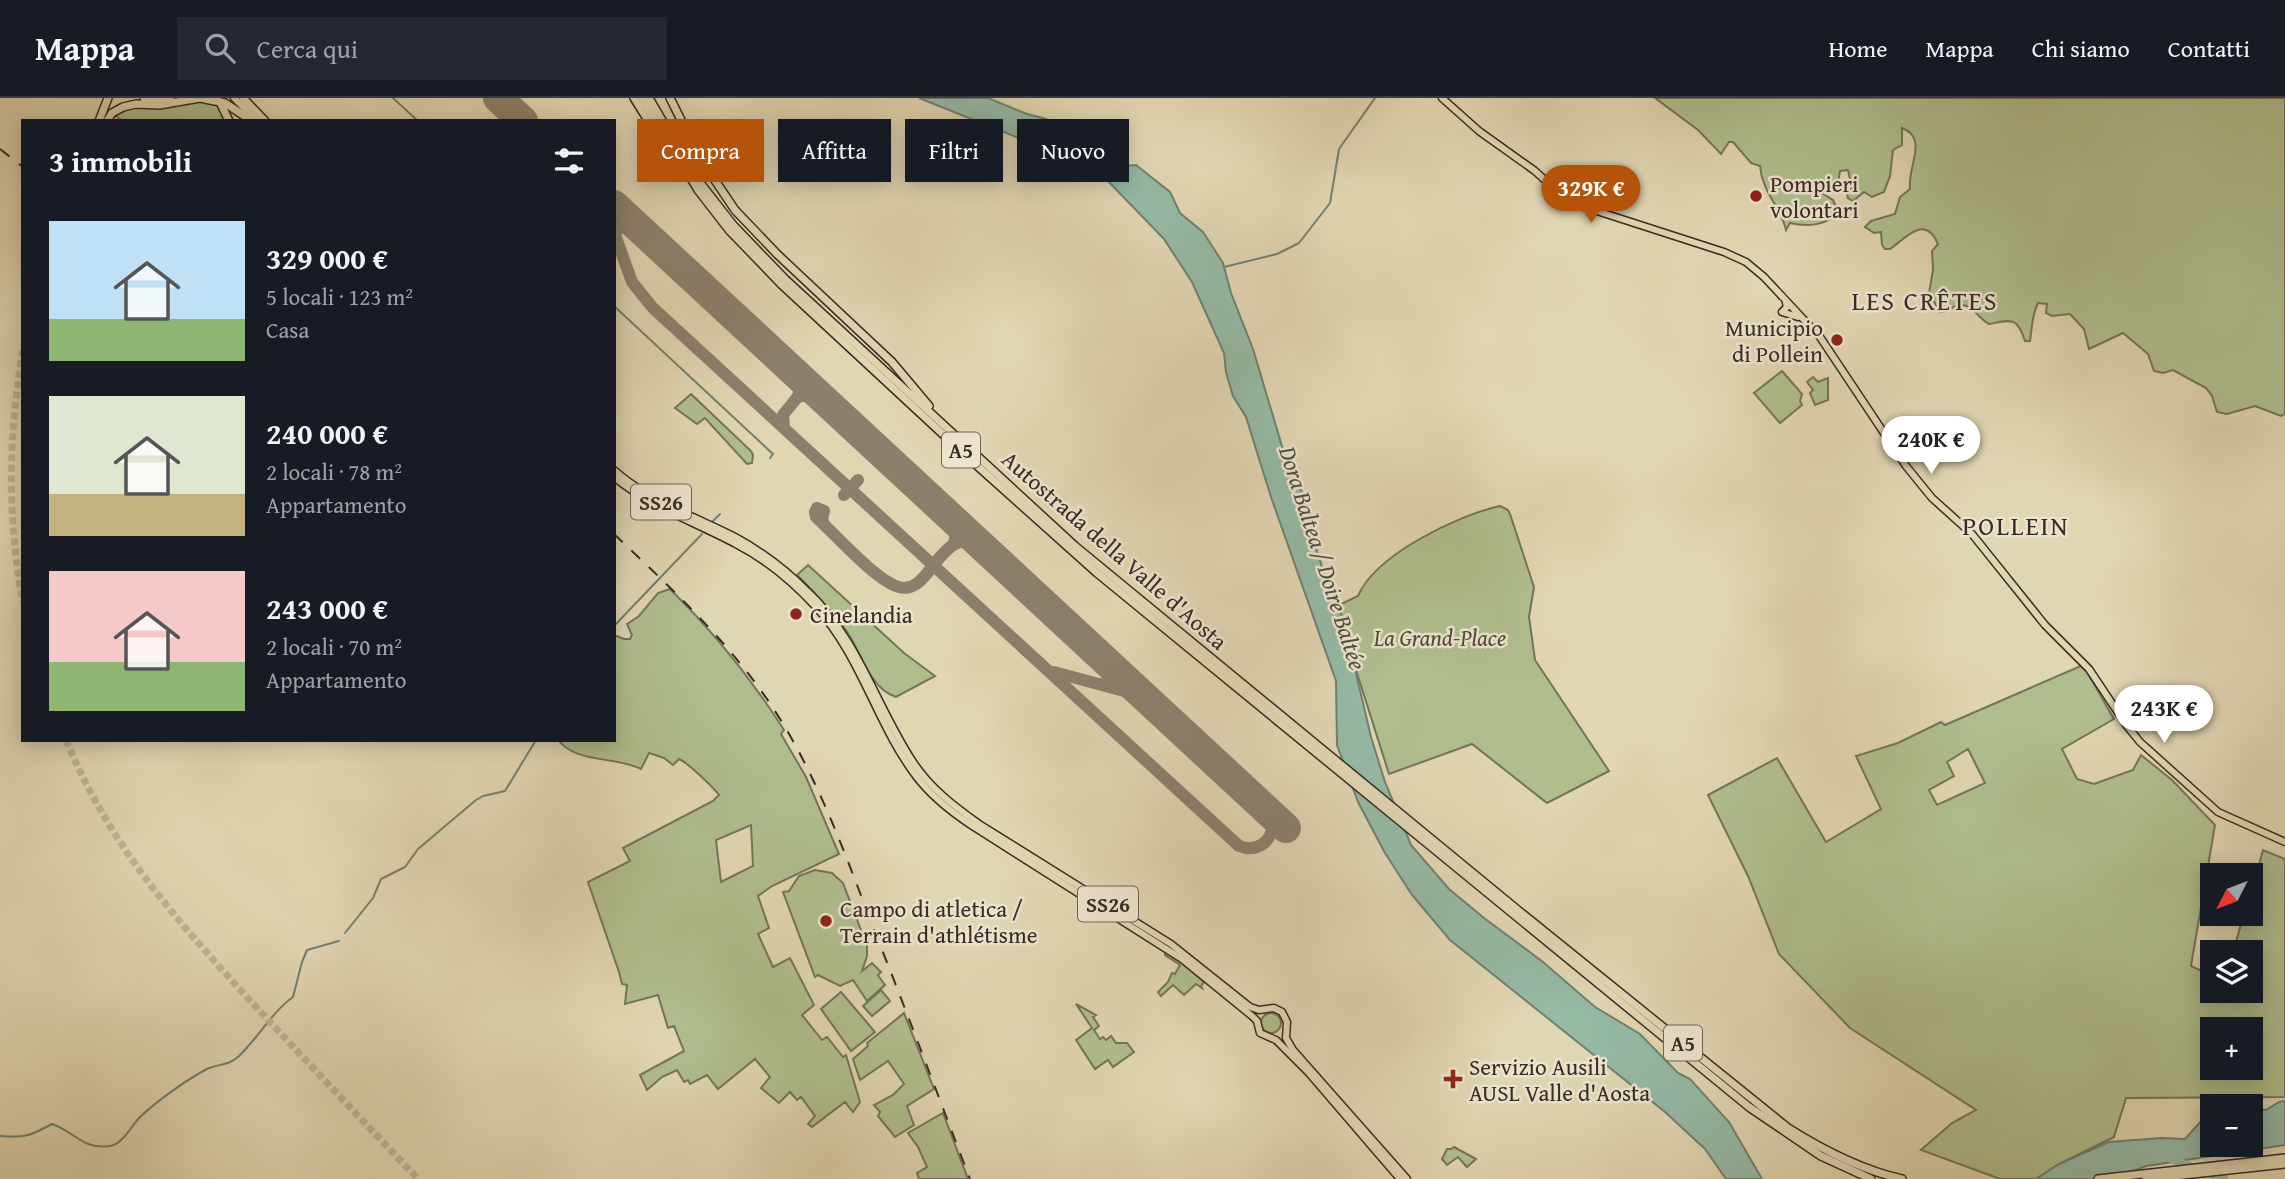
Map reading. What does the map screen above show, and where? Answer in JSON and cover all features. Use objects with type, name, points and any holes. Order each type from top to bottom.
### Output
[{"type":"highway","points":[[98,119],[105,98]]},
{"type":"highway","points":[[144,98],[155,101],[170,98]]},
{"type":"highway","points":[[243,98],[263,119]]},
{"type":"highway","name":"A5","points":[[634,98],[685,178],[782,285],[1097,573],[1479,882],[1749,1107],[1821,1156],[1871,1179]]},
{"type":"highway","name":"A5","points":[[642,98],[713,211]]},
{"type":"highway","name":"A5","points":[[649,98],[703,186],[733,225],[785,279],[983,462]]},
{"type":"highway","name":"A5","points":[[670,98],[700,158],[746,223],[892,362],[925,402],[983,462]]},
{"type":"highway","points":[[108,119],[112,113],[123,107],[136,104],[159,105],[200,99],[232,106],[252,119]]},
{"type":"highway","points":[[220,102],[228,119]]},
{"type":"highway","name":"Autostrada della Valle d'Aosta","points":[[983,462],[1075,546],[1222,672]]},
{"type":"highway","name":"A5","points":[[1479,882],[1788,1128],[1819,1147],[1871,1170],[1902,1179]]},
{"type":"highway","points":[[2098,1179],[2285,1158]]},
{"type":"highway","points":[[2146,1179],[2285,1164]]},
{"type":"main road","points":[[234,98],[253,119]]},
{"type":"main road","points":[[1441,98],[1479,131],[1535,171],[1569,202],[1736,257],[1764,277],[1784,304],[1821,337],[1906,466],[1932,498],[1972,534],[2045,625],[2089,668],[2140,742],[2218,812],[2285,842]]},
{"type":"main road","name":"SS26","points":[[616,471],[646,493],[742,547],[806,596],[829,622],[862,676],[906,762],[922,783],[951,811],[1182,959],[1257,1021]]},
{"type":"main road","name":"SS26","points":[[616,478],[654,505],[736,538],[762,554],[807,590],[849,643],[913,762],[948,801],[979,824],[1186,955],[1243,1003],[1254,1009],[1264,1010]]},
{"type":"main road","points":[[1400,1179],[1309,1073],[1273,1038],[1262,1034],[1257,1021],[1264,1010],[1272,1008],[1282,1012],[1287,1022],[1286,1038],[1293,1049],[1407,1179]]},
{"type":"main road","points":[[1273,1038],[1285,1031]]},
{"type":"green space","points":[[1655,98],[2285,98],[2285,414],[2281,416],[2255,406],[2227,414],[2217,412],[2212,396],[2206,388],[2173,370],[2163,373],[2154,371],[2148,354],[2123,333],[2089,349],[2084,329],[2070,314],[2052,316],[2046,313],[2047,304],[2038,303],[2036,307],[2030,341],[2025,341],[2016,324],[2008,321],[1989,324],[1965,305],[1940,312],[1929,293],[1933,270],[1932,251],[1938,244],[1933,235],[1921,229],[1890,249],[1885,249],[1881,232],[1874,233],[1865,227],[1871,221],[1895,214],[1900,197],[1910,189],[1916,146],[1910,133],[1902,128],[1902,145],[1893,150],[1890,176],[1884,192],[1872,197],[1864,192],[1853,201],[1847,194],[1852,188],[1848,170],[1840,171],[1838,183],[1822,193],[1833,200],[1838,211],[1834,216],[1817,224],[1790,223],[1786,230],[1764,184],[1760,166],[1751,163],[1733,142],[1729,142],[1721,154],[1698,130]]},
{"type":"green space","points":[[199,100],[217,106],[226,119],[120,119],[114,115],[133,107]]},
{"type":"green space","points":[[1782,371],[1802,394],[1802,405],[1780,423],[1754,393]]},
{"type":"green space","points":[[1813,377],[1818,382],[1828,378],[1828,400],[1815,405],[1810,393],[1813,390],[1807,382]]},
{"type":"green space","points":[[691,394],[751,451],[752,463],[747,464],[705,418],[697,424],[675,408]]},
{"type":"green space","name":"La Grand-Place","points":[[1500,506],[1510,514],[1534,587],[1529,617],[1535,660],[1609,771],[1547,803],[1472,744],[1389,774],[1343,629],[1339,605],[1358,596],[1381,566],[1420,539],[1462,518]]},
{"type":"green space","points":[[808,565],[904,653],[935,676],[896,697],[879,686],[845,629],[797,575]]},
{"type":"green space","points":[[670,589],[702,622],[745,674],[784,730],[781,734],[806,777],[839,854],[772,886],[758,896],[769,928],[758,934],[773,967],[790,958],[814,1005],[802,1015],[822,1040],[827,1037],[843,1057],[846,1055],[860,1102],[853,1112],[845,1102],[812,1127],[808,1124],[815,1116],[801,1097],[797,1100],[790,1092],[779,1103],[761,1088],[770,1077],[755,1059],[718,1089],[707,1075],[690,1084],[688,1080],[684,1082],[677,1070],[662,1077],[647,1090],[640,1075],[684,1051],[674,1026],[668,1028],[658,995],[625,1004],[627,985],[622,984],[588,882],[630,861],[623,848],[713,801],[719,795],[679,759],[673,765],[664,758],[649,753],[641,769],[575,753],[560,742],[616,742],[616,636],[630,639],[632,635],[627,624],[639,616],[658,593]],"holes":[[[751,825],[753,866],[721,882],[716,840]]]},
{"type":"green space","points":[[2083,665],[2114,719],[2062,749],[2077,779],[2094,784],[2133,770],[2141,755],[2172,780],[2215,825],[2209,863],[2200,863],[2200,913],[2191,966],[2200,970],[2200,1003],[2263,1003],[2263,940],[2236,940],[2241,926],[2263,926],[2263,863],[2259,863],[2263,850],[2285,859],[2285,1097],[2263,1097],[2263,1094],[2200,1094],[2200,1098],[2126,1098],[2114,1137],[2059,1164],[2036,1179],[2000,1179],[1921,1150],[1952,1123],[1976,1110],[1850,1028],[1779,954],[1748,876],[1708,795],[1777,758],[1826,842],[1881,809],[1856,756],[1898,743],[1941,722],[1945,725]],"holes":[[[1968,749],[1985,783],[1937,805],[1929,790],[1954,776],[1947,762]]]},
{"type":"green space","name":"Campo di atletica / Terrain d'athlétisme","points":[[815,870],[832,873],[843,883],[867,946],[862,971],[872,963],[881,972],[878,975],[885,985],[867,1001],[853,980],[840,986],[818,975],[815,977],[783,892],[789,891],[799,876]]},
{"type":"green space","points":[[1166,952],[1185,964],[1204,982],[1202,988],[1196,984],[1184,995],[1173,985],[1161,996],[1158,992],[1180,965],[1165,955]]},
{"type":"green space","points":[[881,990],[890,1001],[872,1016],[863,1006]]},
{"type":"green space","points":[[841,992],[875,1032],[851,1051],[821,1009]]},
{"type":"green space","points":[[1076,1004],[1096,1015],[1093,1017],[1099,1026],[1094,1030],[1100,1039],[1103,1037],[1106,1040],[1111,1036],[1116,1043],[1127,1043],[1134,1052],[1113,1067],[1108,1060],[1095,1069],[1076,1040],[1092,1028]]},
{"type":"green space","points":[[904,1013],[934,1089],[907,1106],[914,1125],[895,1137],[878,1116],[880,1112],[874,1105],[893,1095],[904,1084],[888,1061],[860,1080],[853,1059],[868,1046],[867,1043]]},
{"type":"green space","points":[[1267,1013],[1275,1013],[1281,1023],[1275,1033],[1267,1033],[1261,1027],[1261,1019]]},
{"type":"green space","points":[[943,1113],[968,1179],[919,1179],[917,1173],[927,1167],[908,1133]]},
{"type":"green space","points":[[1454,1147],[1476,1159],[1467,1167],[1458,1157],[1447,1165],[1442,1159],[1447,1149]]},
{"type":"shaded area","points":[[919,98],[988,98],[1046,119],[1017,119],[1017,137],[1003,132],[1003,119],[971,119]]},
{"type":"shaded area","points":[[1136,165],[1170,192],[1180,213],[1203,232],[1223,263],[1231,293],[1253,349],[1284,453],[1306,501],[1313,539],[1325,576],[1339,597],[1343,629],[1371,737],[1385,782],[1411,845],[1449,889],[1543,962],[1595,1007],[1640,1034],[1678,1073],[1690,1079],[1729,1122],[1762,1179],[1726,1179],[1705,1149],[1665,1112],[1450,940],[1412,895],[1385,853],[1358,802],[1337,745],[1336,681],[1271,497],[1246,417],[1233,396],[1224,353],[1192,282],[1164,239],[1109,182],[1129,182],[1129,166]]},
{"type":"shaded area","points":[[2285,1101],[2285,1145],[2263,1148],[2263,1110]]},
{"type":"shaded area","points":[[2200,1122],[2200,1157],[2206,1157],[2146,1166],[2113,1179],[2036,1179],[2059,1164],[2109,1142],[2185,1139]]},
{"type":"waterway","points":[[393,98],[416,119]]},
{"type":"waterway","points":[[1224,267],[1277,254],[1299,243],[1330,203],[1339,149],[1375,98]]},
{"type":"waterway","points":[[616,308],[773,454],[770,458]]},
{"type":"waterway","points":[[712,522],[720,514]]},
{"type":"waterway","points":[[616,624],[702,534]]},
{"type":"waterway","points":[[345,933],[373,898],[381,879],[405,867],[418,849],[476,800],[505,791],[535,742]]},
{"type":"waterway","points":[[0,1136],[27,1135],[52,1124],[86,1143],[101,1147],[115,1145],[140,1117],[171,1092],[205,1070],[230,1062],[239,1056],[278,1010],[293,997],[307,950],[339,941]]},
{"type":"waterway","points":[[2171,1159],[2224,1179]]},
{"type":"taxiway","points":[[616,233],[618,227],[624,224],[633,225],[642,231]]},
{"type":"taxiway","points":[[616,238],[632,282],[653,308],[1239,846],[1257,847],[1270,836],[1273,823],[1264,807]]},
{"type":"taxiway","points":[[784,427],[783,415],[800,391],[794,372]]},
{"type":"taxiway","points":[[798,397],[811,394],[824,399]]},
{"type":"taxiway","points":[[844,495],[858,480]]},
{"type":"taxiway","points":[[824,524],[824,511],[817,508],[816,517],[856,556],[879,576],[899,587],[910,587],[919,582],[952,546],[963,541],[977,542]]},
{"type":"taxiway","points":[[950,517],[957,530],[954,543]]},
{"type":"taxiway","points":[[1100,684],[1107,685],[1113,681],[1115,672],[1112,666]]},
{"type":"taxiway","points":[[1054,672],[1124,691],[1154,705]]},
{"type":"runway","points":[[498,98],[521,119]]},
{"type":"runway","points":[[616,207],[1286,828]]},
{"type":"tunnel","points":[[21,363],[14,413],[11,476],[14,539],[21,590]]},
{"type":"tunnel","points":[[67,742],[104,816],[174,915],[257,1008],[418,1179]]},
{"type":"railway","points":[[0,149],[21,165]]},
{"type":"railway","points":[[616,536],[724,644],[763,693],[794,743],[841,844],[970,1179]]},
{"type":"place","name":"Pompieri volontari","points":[[1756,196]]},
{"type":"place","name":"Municipio di Pollein","points":[[1837,340]]},
{"type":"place","name":"Cinelandia","points":[[796,614]]},
{"type":"place","name":"Campo di atletica / Terrain d'athlétisme","points":[[826,921]]},
{"type":"place","name":"Servizio Ausili AUSL Valle d'Aosta","points":[[1453,1079]]},
{"type":"district","name":"LES CRÊTES","points":[[1925,300]]},
{"type":"district","name":"POLLEIN","points":[[2016,525]]},
{"type":"water label","name":"Dora Baltea / Doire Baltée","points":[[1323,558]]}]
